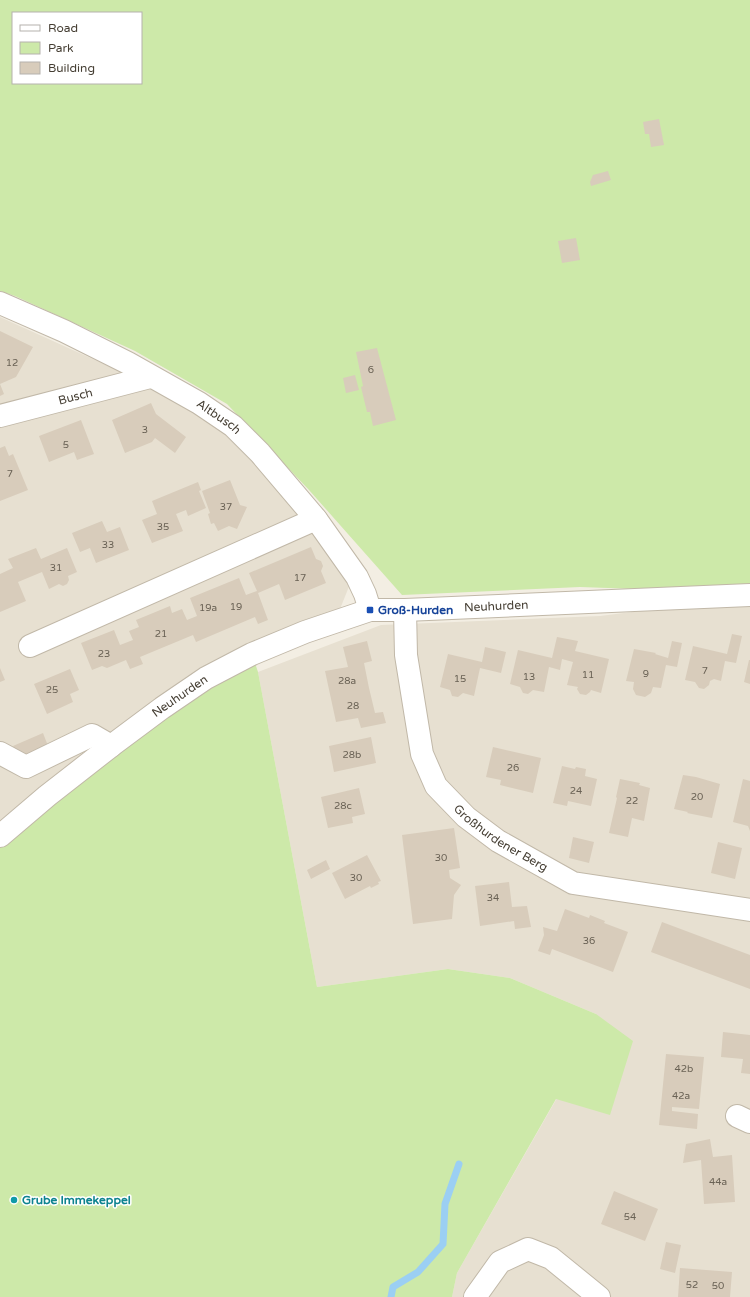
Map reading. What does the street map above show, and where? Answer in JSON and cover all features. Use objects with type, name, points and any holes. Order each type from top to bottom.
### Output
[{"type":"street","name":"Altbusch","points":[[0,303],[64,331],[128,363],[150,377],[199,402],[233,426],[260,453],[316,519],[357,577],[365,594],[370,610]]},
{"type":"street","name":"Busch","points":[[0,416],[150,377]]},
{"type":"street","points":[[30,646],[316,519]]},
{"type":"street","name":"Neuhurden","points":[[0,836],[47,796],[111,746],[162,708],[206,678],[252,654],[305,632],[370,610],[405,610],[750,595]]},
{"type":"street","name":"Großhurdener Berg","points":[[405,610],[406,655],[422,754],[436,786],[466,817],[498,841],[573,883],[750,910]]},
{"type":"street","points":[[0,752],[26,767],[92,735],[111,746]]},
{"type":"street","points":[[475,1297],[500,1262],[528,1249],[551,1258],[599,1297]]},
{"type":"shaded area","points":[[0,317],[117,370],[215,420],[253,461],[312,531],[350,584],[340,609],[250,644],[0,836]]},
{"type":"shaded area","points":[[750,597],[750,1297],[452,1297],[457,1273],[557,1098],[596,1014],[510,978],[448,969],[317,987],[258,672],[381,625],[600,616]]},
{"type":"green space","points":[[0,0],[750,0],[750,593],[580,587],[402,595],[309,490],[227,404],[135,351],[15,296],[0,291]]},
{"type":"green space","points":[[252,654],[258,672],[317,987],[448,969],[510,978],[596,1014],[633,1041],[610,1115],[556,1099],[457,1273],[452,1297],[0,1297],[0,836]]},
{"type":"building","points":[[659,119],[664,145],[651,147],[649,134],[645,134],[643,122]]},
{"type":"building","points":[[608,171],[611,180],[591,186],[590,182],[593,175]]},
{"type":"building","points":[[576,238],[580,260],[562,263],[558,241]]},
{"type":"building","points":[[0,331],[33,347],[16,377],[0,384]]},
{"type":"building","points":[[377,348],[396,420],[373,426],[370,412],[367,412],[361,387],[363,386],[356,352]]},
{"type":"building","points":[[355,375],[359,390],[346,393],[343,378]]},
{"type":"building","points":[[0,384],[4,394],[0,396]]},
{"type":"building","points":[[151,403],[156,414],[186,437],[175,453],[155,438],[152,442],[125,453],[112,420]]},
{"type":"building","points":[[81,420],[94,454],[77,460],[74,452],[49,462],[39,436]]},
{"type":"building","points":[[5,446],[9,456],[13,454],[28,490],[0,501],[0,448]]},
{"type":"building","points":[[230,480],[240,505],[247,507],[237,529],[229,526],[218,531],[214,523],[211,524],[208,514],[210,513],[202,491]]},
{"type":"building","points":[[198,482],[201,490],[199,491],[206,508],[188,516],[186,510],[176,514],[183,531],[152,543],[142,520],[157,514],[152,501]]},
{"type":"building","points":[[102,521],[107,532],[120,527],[129,550],[96,563],[90,548],[80,552],[72,533]]},
{"type":"building","points":[[311,547],[316,559],[321,561],[323,566],[321,571],[326,583],[285,600],[279,584],[258,593],[268,620],[258,624],[255,617],[196,642],[193,635],[140,657],[143,664],[130,669],[126,660],[107,668],[102,666],[92,670],[81,643],[114,630],[120,645],[133,640],[129,631],[139,627],[136,620],[170,606],[172,613],[182,609],[187,620],[197,616],[190,598],[239,578],[246,595],[257,591],[249,573]]},
{"type":"building","points":[[36,548],[41,559],[67,548],[77,572],[68,576],[69,580],[67,584],[63,586],[59,584],[49,589],[42,572],[18,582],[26,601],[0,612],[0,574],[13,568],[8,559]]},
{"type":"building","points":[[732,634],[742,636],[736,663],[725,661],[721,681],[714,679],[710,681],[709,685],[704,689],[699,688],[695,682],[685,680],[693,646],[727,654]]},
{"type":"building","points":[[557,637],[578,641],[575,651],[609,659],[601,693],[591,690],[586,695],[580,694],[577,689],[578,687],[567,685],[573,662],[562,659],[560,670],[549,667],[544,692],[533,690],[528,694],[523,693],[520,687],[510,684],[518,650],[552,658]]},
{"type":"building","points":[[367,641],[372,661],[364,663],[369,688],[375,713],[383,712],[386,723],[361,728],[358,718],[336,722],[325,671],[348,667],[343,647]]},
{"type":"building","points":[[672,641],[682,643],[677,667],[666,665],[661,688],[653,687],[651,693],[645,697],[636,695],[633,689],[634,682],[626,681],[634,649],[656,653],[655,654],[668,658]]},
{"type":"building","points":[[485,647],[506,652],[501,673],[480,668],[474,696],[463,693],[458,697],[452,696],[450,690],[440,687],[448,654],[482,662]]},
{"type":"building","points":[[750,660],[750,684],[744,682]]},
{"type":"building","points":[[0,668],[5,680],[0,682]]},
{"type":"building","points":[[70,669],[79,690],[70,694],[73,702],[47,714],[34,684]]},
{"type":"building","points":[[43,733],[48,746],[30,755],[18,757],[13,746]]},
{"type":"building","points":[[371,737],[376,763],[334,772],[329,746]]},
{"type":"building","points":[[493,747],[541,758],[533,793],[500,785],[501,780],[486,777]]},
{"type":"building","points":[[562,766],[575,769],[576,767],[586,769],[585,776],[597,779],[591,806],[568,801],[567,806],[553,803]]},
{"type":"building","points":[[683,775],[720,784],[712,818],[674,809]]},
{"type":"building","points":[[620,779],[640,783],[639,785],[650,788],[644,821],[632,818],[628,837],[609,833]]},
{"type":"building","points":[[743,779],[750,781],[750,831],[748,826],[733,822]]},
{"type":"building","points":[[359,788],[365,814],[352,817],[353,823],[328,828],[321,797]]},
{"type":"building","points":[[454,828],[460,868],[449,870],[450,878],[461,885],[454,895],[452,919],[413,924],[402,835]]},
{"type":"building","points":[[573,837],[594,842],[589,863],[569,858]]},
{"type":"building","points":[[718,842],[742,848],[735,879],[711,873]]},
{"type":"building","points":[[367,855],[381,881],[378,882],[379,884],[371,888],[370,886],[345,899],[332,873]]},
{"type":"building","points":[[326,860],[330,869],[311,879],[307,870]]},
{"type":"building","points":[[509,882],[512,907],[527,906],[531,927],[515,929],[514,921],[480,926],[475,886]]},
{"type":"building","points":[[565,909],[589,918],[590,915],[605,921],[604,923],[628,932],[613,972],[552,949],[550,955],[538,951],[544,935],[543,927],[557,931]]},
{"type":"building","points":[[662,922],[750,955],[750,989],[651,952]]},
{"type":"building","points":[[723,1032],[750,1035],[750,1074],[741,1073],[743,1059],[721,1057]]},
{"type":"building","points":[[666,1054],[704,1057],[699,1109],[672,1107],[672,1111],[698,1114],[697,1129],[659,1125]]},
{"type":"building","points":[[710,1139],[713,1157],[732,1155],[735,1202],[704,1204],[701,1160],[683,1163],[686,1144]]},
{"type":"building","points":[[614,1191],[658,1209],[645,1241],[601,1224]]},
{"type":"building","points":[[666,1242],[681,1245],[675,1273],[660,1269]]},
{"type":"building","points":[[680,1268],[732,1272],[730,1297],[678,1297]]},
{"type":"waterway","points":[[391,1297],[393,1287],[418,1272],[443,1244],[445,1204],[459,1164]]},
{"type":"place","name":"Groß-Hurden","points":[[370,610]]},
{"type":"place","name":"Grube Immekeppel","points":[[14,1200]]}]
